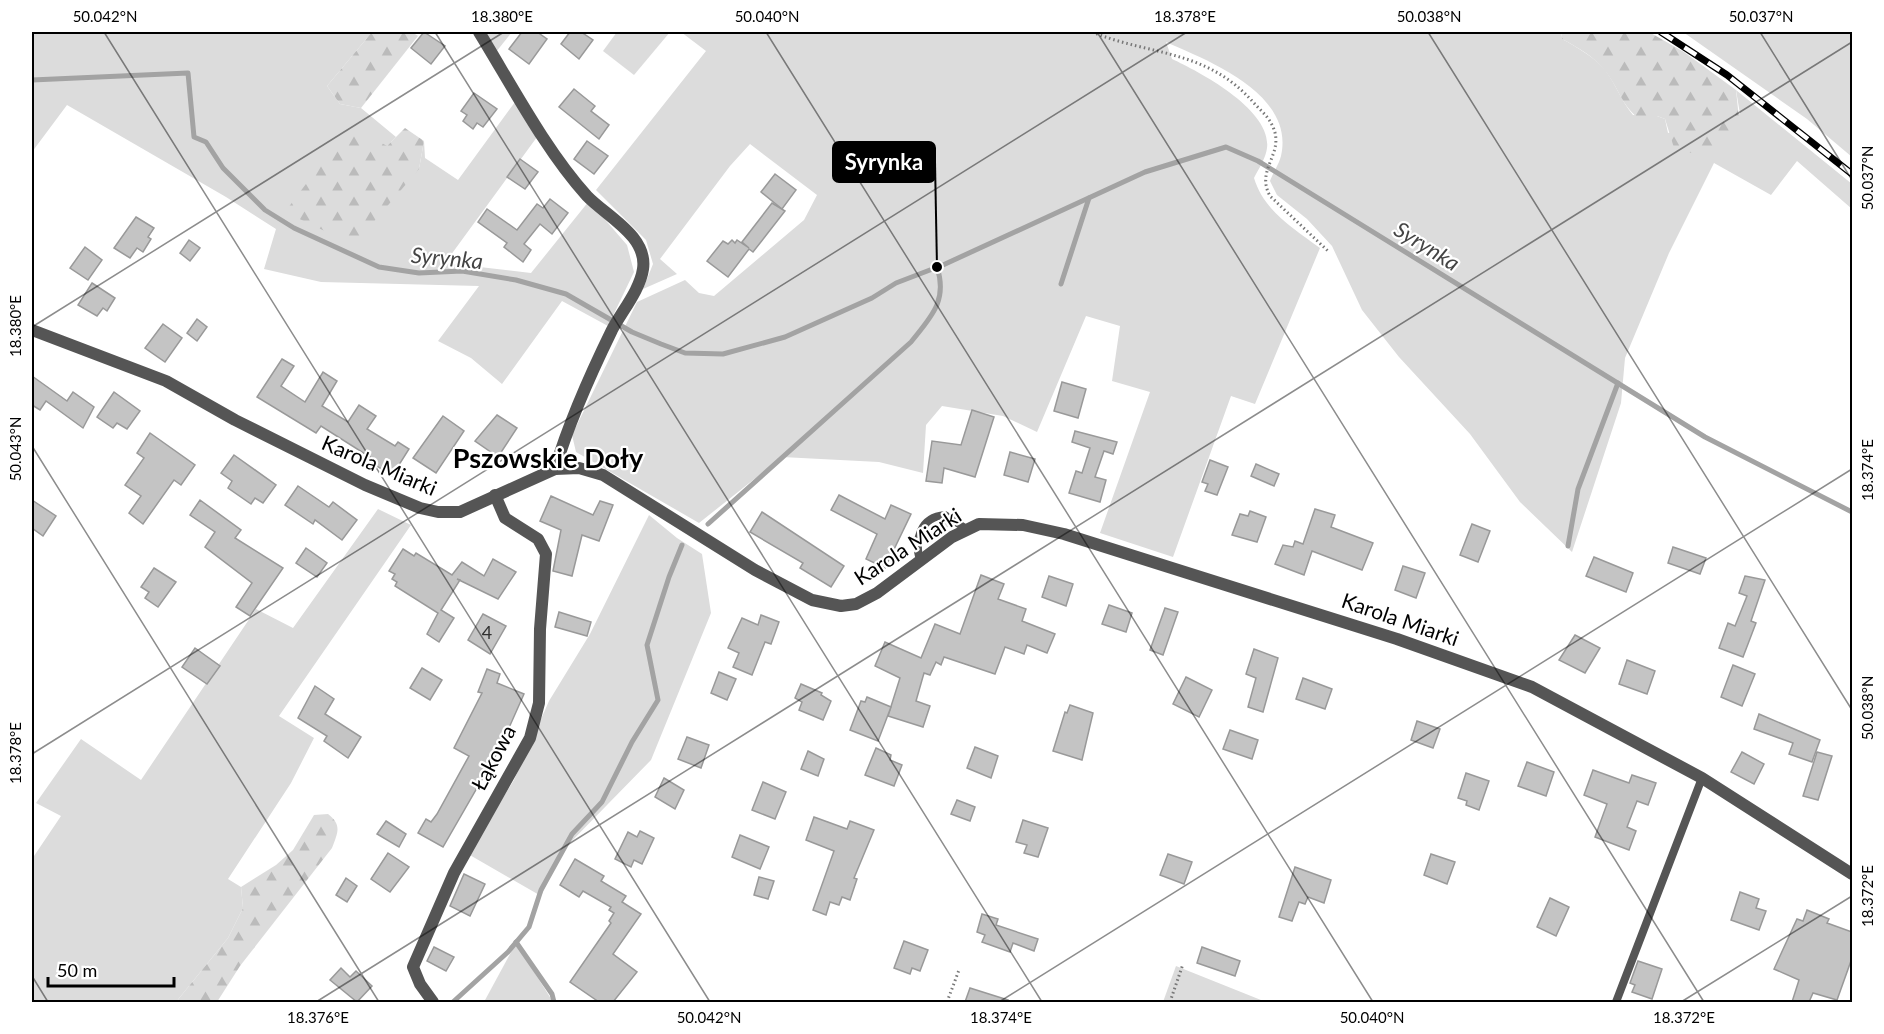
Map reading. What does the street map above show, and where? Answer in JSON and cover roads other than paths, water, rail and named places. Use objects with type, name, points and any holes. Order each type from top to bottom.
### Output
[{"type":"street","points":[[480,32],[566,169],[588,196],[622,227],[640,250],[643,272],[612,331],[564,439],[555,469]]},
{"type":"street","name":"Karola Miarki","points":[[32,330],[166,381],[245,425],[365,485],[420,508],[438,512],[460,512],[555,469],[579,468],[603,475],[755,570],[812,600],[841,606],[856,604],[877,593],[920,561],[979,524],[1003,523],[1064,534],[1397,639],[1532,687],[1702,778],[1852,874]]},
{"type":"street","name":"Łąkowa","points":[[433,1002],[420,984],[413,968],[454,873],[530,738],[539,703],[540,629],[546,554],[538,539],[506,518],[495,495]]},
{"type":"lane","points":[[920,561],[916,546],[924,525],[930,520],[945,515],[968,530]]},
{"type":"lane","points":[[1616,1002],[1702,778]]},
{"type":"waterway","name":"Syrynka","points":[[32,80],[188,73],[194,137],[206,142],[223,168],[265,210],[294,228],[379,267],[419,273],[462,271],[516,280],[566,294],[632,332],[685,353],[723,354],[785,337],[872,298],[896,283],[943,265],[1145,172],[1226,147],[1258,161],[1705,437],[1852,512]]},
{"type":"waterway","points":[[1061,284],[1089,198]]},
{"type":"waterway","points":[[708,524],[911,342],[936,308],[940,290],[937,267]]},
{"type":"waterway","points":[[1568,546],[1578,489],[1618,383]]},
{"type":"waterway","points":[[453,1002],[508,952],[529,927],[541,890],[572,834],[602,802],[632,742],[658,700],[647,645],[682,545]]},
{"type":"waterway","points":[[516,942],[552,994],[554,1002]]},
{"type":"railway","points":[[1661,32],[1727,75],[1852,174]]},
{"type":"place","name":"Syrynka","points":[[937,267]]},
{"type":"district","name":"Pszowskie Doły","points":[[548,459]]}]
